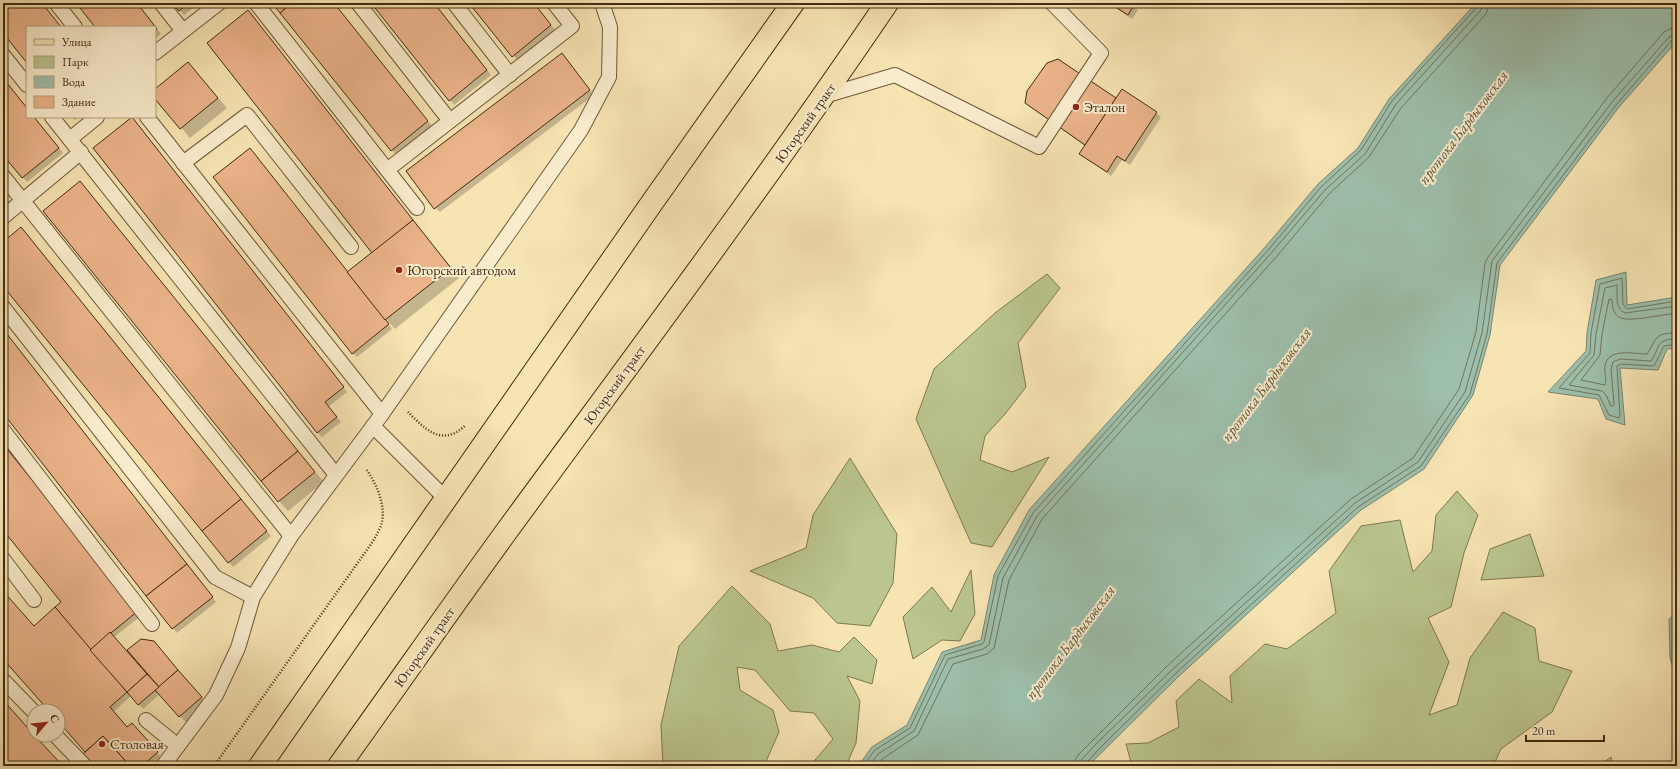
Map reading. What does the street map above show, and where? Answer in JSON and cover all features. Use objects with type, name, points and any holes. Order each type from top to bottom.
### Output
[{"type":"main road","points":[[260,766],[649,207],[793,3]]},
{"type":"main road","name":"Югорский тракт","points":[[339,766],[505,534],[714,251],[824,96],[887,3]]},
{"type":"lane","points":[[56,3],[74,26]]},
{"type":"lane","points":[[161,3],[183,31]]},
{"type":"lane","points":[[156,52],[219,3]]},
{"type":"lane","points":[[256,3],[417,208]]},
{"type":"lane","points":[[358,3],[450,121]]},
{"type":"lane","points":[[454,3],[510,75]]},
{"type":"lane","points":[[386,170],[572,26],[554,3]]},
{"type":"lane","points":[[163,766],[216,695],[238,648],[253,597],[291,536],[382,414],[585,123],[609,77],[610,27],[602,3]]},
{"type":"lane","points":[[824,96],[895,75],[1039,147],[1101,53],[1052,3]]},
{"type":"lane","points":[[3,55],[26,84]]},
{"type":"lane","points":[[183,163],[246,116],[351,247]]},
{"type":"lane","points":[[53,118],[336,475]]},
{"type":"lane","points":[[70,139],[96,118]]},
{"type":"lane","points":[[148,118],[382,414]]},
{"type":"lane","points":[[3,217],[80,152]]},
{"type":"lane","points":[[3,176],[291,536]]},
{"type":"lane","points":[[3,307],[215,578],[253,597]]},
{"type":"lane","points":[[373,426],[446,500]]},
{"type":"lane","points":[[3,430],[152,624]]},
{"type":"lane","points":[[3,559],[34,600]]},
{"type":"lane","points":[[3,680],[26,704]]},
{"type":"lane","points":[[146,720],[178,746]]},
{"type":"lane","points":[[63,743],[85,766]]},
{"type":"path","points":[[214,766],[359,561],[380,528],[383,512],[379,492],[371,475],[354,452]]},
{"type":"green space","points":[[1047,274],[1060,288],[1018,343],[1026,387],[1005,414],[985,436],[980,460],[1012,472],[1049,457],[992,547],[971,543],[916,419],[934,369],[995,313]]},
{"type":"green space","points":[[850,458],[897,534],[893,583],[870,626],[837,623],[813,598],[750,571],[806,548],[813,515]]},
{"type":"green space","points":[[1457,491],[1478,515],[1464,553],[1451,607],[1428,618],[1449,662],[1429,715],[1457,705],[1470,658],[1503,612],[1535,628],[1539,661],[1572,671],[1552,712],[1501,749],[1493,766],[1177,766],[1176,764],[1172,766],[1132,766],[1126,744],[1148,743],[1179,727],[1176,701],[1199,679],[1232,703],[1230,676],[1265,644],[1287,649],[1336,613],[1329,571],[1361,526],[1400,520],[1413,572],[1432,551],[1436,515]]},
{"type":"green space","points":[[1530,534],[1544,576],[1481,580],[1490,549]]},
{"type":"green space","points":[[971,570],[975,614],[960,641],[942,640],[913,659],[903,617],[932,587],[951,612]]},
{"type":"green space","points":[[732,586],[770,624],[778,651],[812,645],[839,652],[854,637],[877,660],[872,684],[847,676],[860,701],[856,743],[846,766],[810,766],[833,739],[814,713],[790,711],[755,670],[737,667],[740,690],[773,710],[779,732],[764,766],[663,766],[661,725],[679,646]]},
{"type":"green space","points":[[1611,757],[1613,766],[1599,766]]},
{"type":"water","name":"протока Бардыковская","points":[[1476,3],[1677,3],[1677,41],[1619,107],[1500,265],[1490,335],[1473,395],[1424,469],[1361,510],[1178,677],[1088,766],[858,766],[872,747],[907,725],[942,652],[981,640],[994,575],[1029,510],[1267,245],[1318,184],[1358,148],[1389,99]]},
{"type":"water","points":[[1626,272],[1627,305],[1677,297],[1677,348],[1667,349],[1658,370],[1620,368],[1625,425],[1606,419],[1598,399],[1548,392],[1586,351],[1587,333],[1596,280]]},
{"type":"water","points":[[1677,613],[1677,681],[1670,658],[1669,619]]},
{"type":"building","points":[[3,3],[42,3],[60,26],[26,26],[26,62],[3,33]]},
{"type":"building","points":[[76,3],[137,3],[155,26],[94,26]]},
{"type":"building","points":[[172,3],[189,3],[179,11]]},
{"type":"building","points":[[272,3],[292,3],[280,13]]},
{"type":"building","points":[[292,3],[334,3],[428,121],[391,151],[280,13]]},
{"type":"building","points":[[371,3],[434,3],[487,70],[449,101]]},
{"type":"building","points":[[469,3],[534,3],[551,25],[512,57]]},
{"type":"building","points":[[1131,3],[1134,5],[1128,15],[1111,4]]},
{"type":"building","points":[[248,10],[413,220],[372,253],[207,43]]},
{"type":"building","points":[[562,53],[590,90],[434,209],[406,171]]},
{"type":"building","points":[[1058,59],[1116,98],[1085,145],[1025,103],[1027,91],[1047,63]]},
{"type":"building","points":[[188,62],[218,98],[180,129],[156,100],[156,88]]},
{"type":"building","points":[[3,78],[26,107],[26,118],[35,118],[59,148],[22,178],[3,155]]},
{"type":"building","points":[[1122,89],[1157,112],[1125,161],[1117,156],[1107,172],[1079,154]]},
{"type":"building","points":[[131,118],[133,118],[344,387],[325,402],[337,417],[317,433],[93,148]]},
{"type":"building","points":[[250,148],[389,324],[352,354],[213,177]]},
{"type":"building","points":[[80,181],[298,451],[261,481],[43,211]]},
{"type":"building","name":"Югорский автодом","points":[[413,220],[451,268],[385,320],[347,272]]},
{"type":"building","points":[[21,227],[241,499],[202,531],[3,286],[3,242]]},
{"type":"building","points":[[3,329],[187,564],[146,596],[3,413]]},
{"type":"building","points":[[3,444],[138,611],[90,650],[55,607],[61,602],[3,530]]},
{"type":"building","points":[[298,451],[315,472],[278,502],[261,481]]},
{"type":"building","points":[[241,499],[267,531],[228,563],[202,531]]},
{"type":"building","points":[[187,564],[213,597],[172,629],[146,596]]},
{"type":"building","points":[[3,591],[34,626],[55,607],[127,692],[110,707],[127,727],[132,723],[158,752],[142,766],[130,766],[103,736],[85,752],[66,730],[66,703],[42,703],[3,659]]},
{"type":"building","points":[[110,632],[147,674],[127,692],[90,650]]},
{"type":"building","points":[[141,639],[154,641],[178,670],[159,687],[127,650]]},
{"type":"building","points":[[178,670],[202,697],[179,717],[155,690]]},
{"type":"building","points":[[147,674],[159,687],[138,705],[127,692]]},
{"type":"building","points":[[3,700],[26,726],[26,743],[41,743],[63,766],[3,766]]},
{"type":"building","name":"Столовая","points":[[103,736],[130,766],[92,766],[82,755]]},
{"type":"place","name":"Эталон","points":[[1076,107]]},
{"type":"place","name":"Югорский автодом","points":[[399,270]]},
{"type":"place","name":"Столовая","points":[[102,744]]}]
